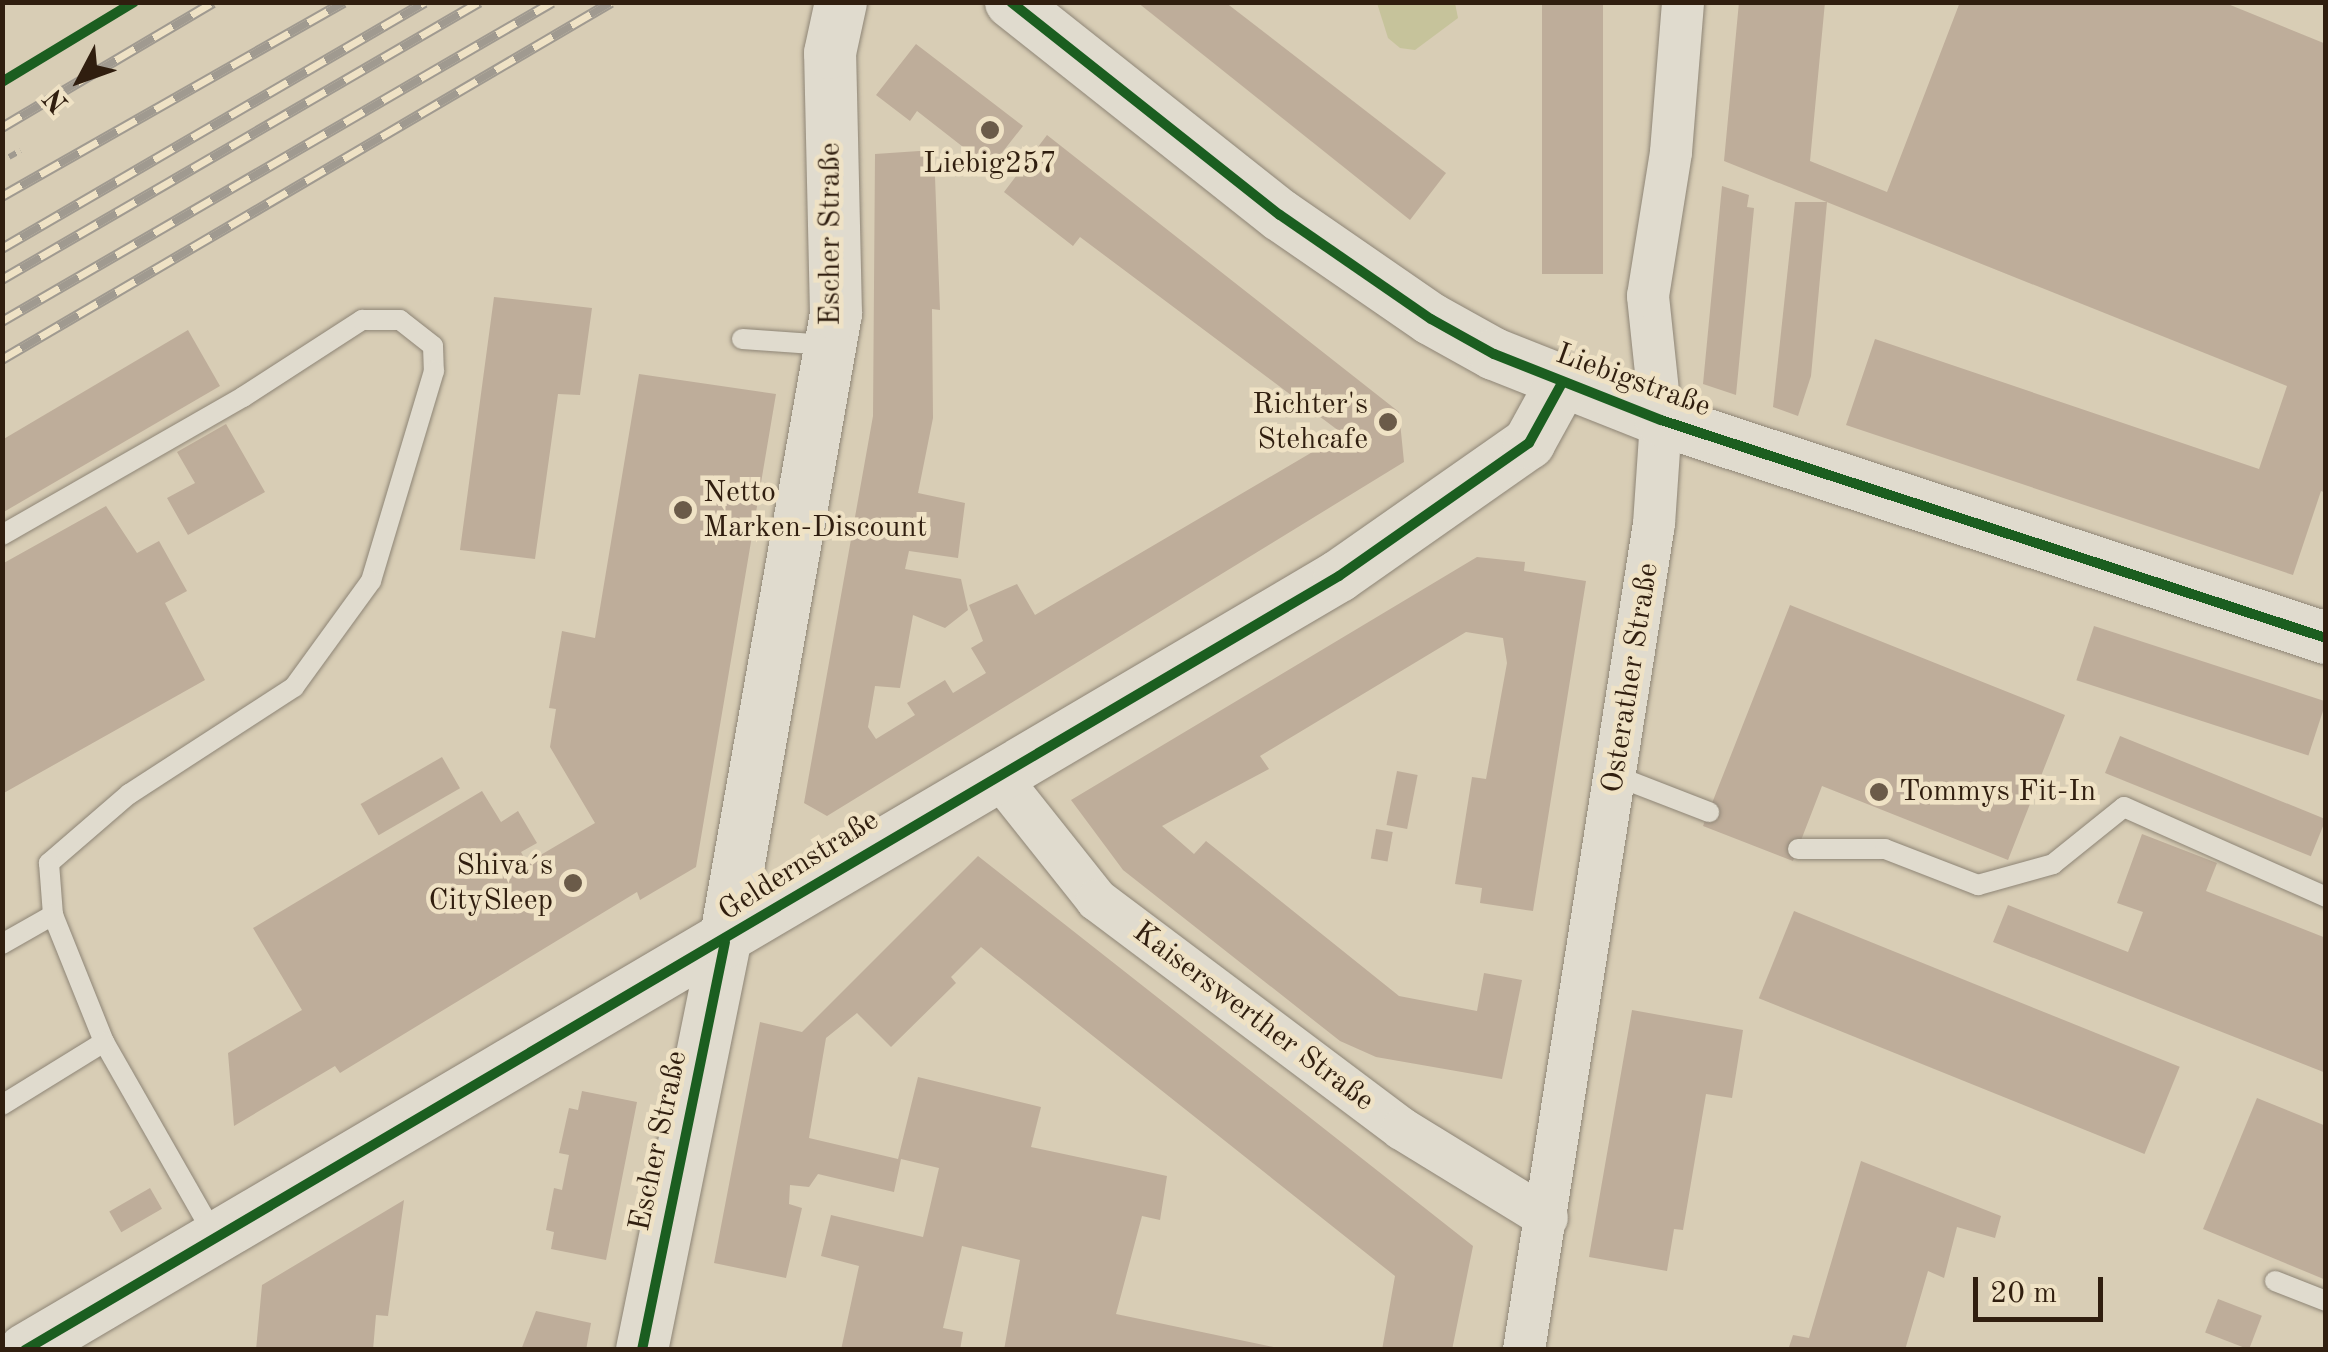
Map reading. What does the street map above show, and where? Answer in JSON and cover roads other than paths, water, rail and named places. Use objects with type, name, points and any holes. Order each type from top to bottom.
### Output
[{"type":"street","name":"Escher Straße","points":[[642,1350],[725,942],[836,314],[830,53],[841,2]]},
{"type":"street","name":"Liebigstraße","points":[[1010,2],[1325,246],[1432,320],[1562,383],[1661,420],[2326,638]]},
{"type":"street","name":"Osterather Straße","points":[[1524,1350],[1654,524],[1661,420],[1648,296],[1671,152],[1683,2]]},
{"type":"street","name":"Geldernstraße","points":[[25,1350],[725,942],[996,773],[1339,576],[1529,443],[1562,383]]},
{"type":"street","name":"Kaiserswerther Straße","points":[[996,773],[1097,900],[1402,1128],[1546,1218]]},
{"type":"lane","points":[[2,535],[243,397],[362,320],[400,320],[434,346],[434,370],[371,581],[294,688],[129,794],[49,864],[53,915],[104,1042],[217,1240]]},
{"type":"lane","points":[[742,339],[830,346]]},
{"type":"lane","points":[[1616,776],[1709,812]]},
{"type":"lane","points":[[1798,849],[1885,849],[1978,886],[2053,864],[2124,807],[2326,898]]},
{"type":"lane","points":[[2,944],[53,915]]},
{"type":"lane","points":[[2,1105],[104,1042]]},
{"type":"lane","points":[[2275,1281],[2326,1301]]},
{"type":"railway","points":[[2,127],[213,2]]},
{"type":"railway","points":[[2,196],[344,2]]},
{"type":"railway","points":[[2,248],[425,2]]},
{"type":"railway","points":[[2,279],[479,2]]},
{"type":"railway","points":[[2,321],[552,2]]},
{"type":"railway","points":[[2,359],[611,2]]},
{"type":"place","name":"Liebig257","points":[[990,130]]},
{"type":"place","name":"Richter's Stehcafe","points":[[1388,422]]},
{"type":"place","name":"Netto Marken-Discount","points":[[683,510]]},
{"type":"place","name":"Tommys Fit-In","points":[[1879,792]]},
{"type":"place","name":"Shiva´s CitySleep","points":[[573,883]]}]
